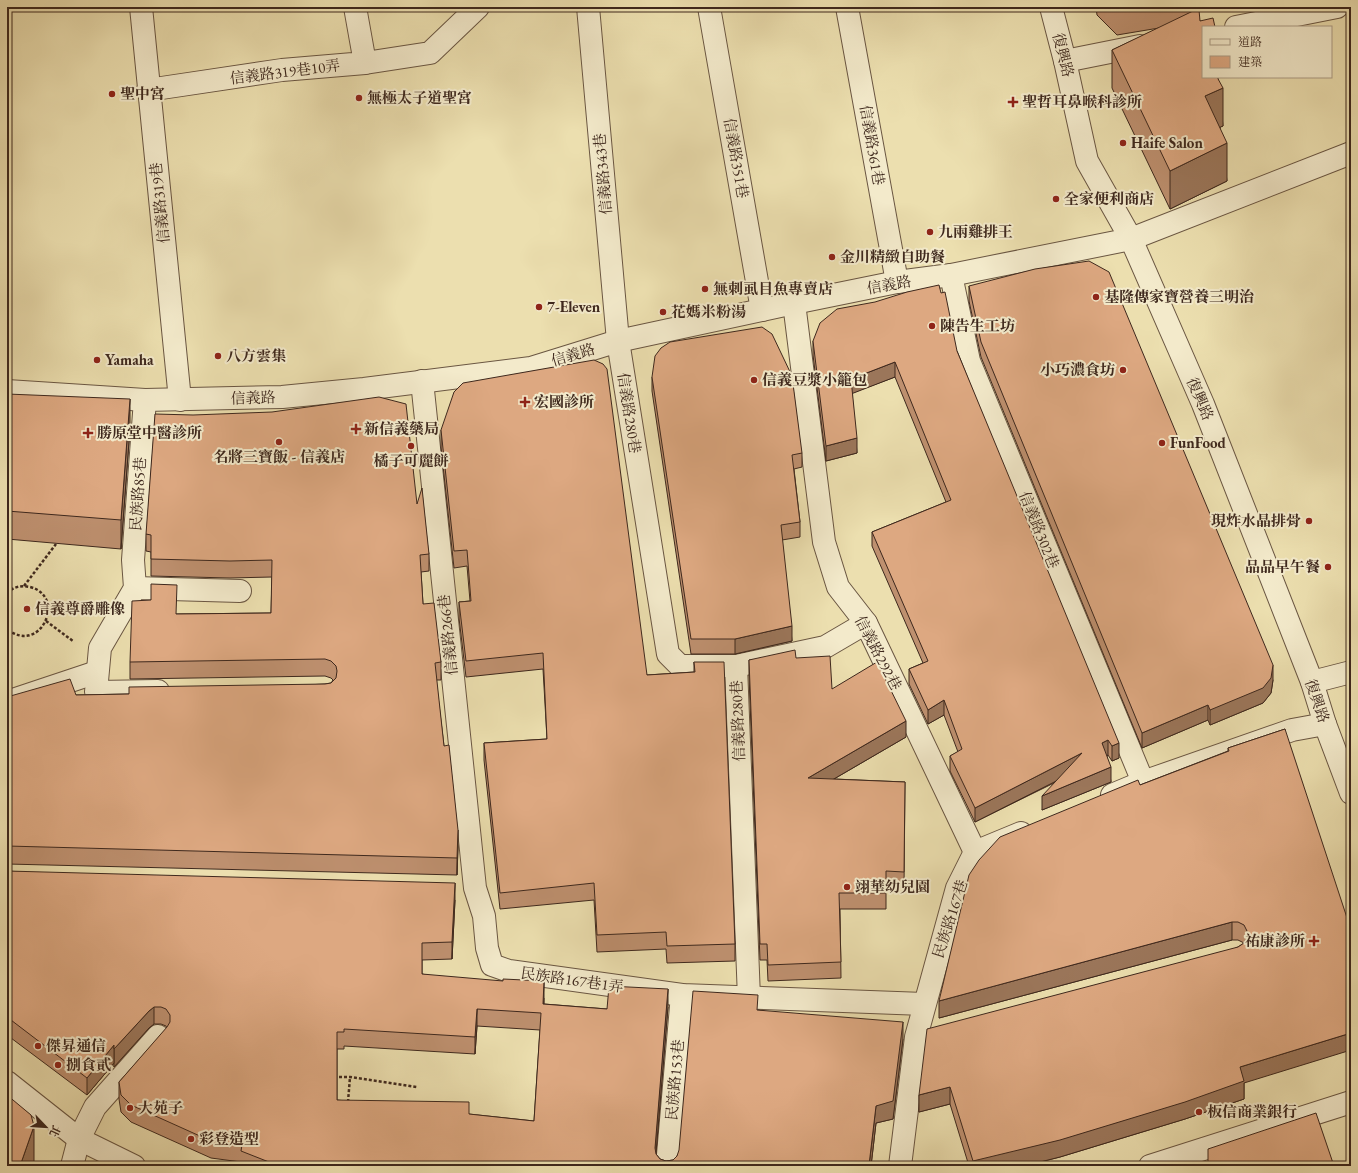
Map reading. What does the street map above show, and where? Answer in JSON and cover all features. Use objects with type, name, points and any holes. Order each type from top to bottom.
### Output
[{"type":"street","name":"信義路319巷","points":[[140,7],[180,400]]},
{"type":"street","points":[[356,7],[365,63]]},
{"type":"street","name":"信義路319巷10弄","points":[[148,90],[282,70],[365,63],[430,54],[478,7]]},
{"type":"street","name":"信義路343巷","points":[[588,7],[618,341]]},
{"type":"street","name":"信義路351巷","points":[[709,7],[762,310]]},
{"type":"street","name":"信義路361巷","points":[[847,7],[897,282]]},
{"type":"street","name":"復興路","points":[[1051,7],[1065,61],[1087,161],[1131,239],[1203,404],[1312,682],[1325,724],[1351,793]]},
{"type":"street","points":[[1241,26],[1336,7]]},
{"type":"street","points":[[1065,61],[1157,43]]},
{"type":"street","name":"信義路","points":[[7,391],[145,400],[282,397],[364,390],[422,381],[531,368],[618,341],[794,303],[897,282],[951,275],[1131,239],[1351,153]]},
{"type":"street","name":"信義路302巷","points":[[951,275],[969,361],[1143,782]]},
{"type":"street","name":"信義路292巷","points":[[794,303],[824,542],[838,587],[866,623],[975,852]]},
{"type":"street","name":"信義路280巷","points":[[618,341],[668,654],[680,666],[736,666],[749,998]]},
{"type":"street","name":"信義路266巷","points":[[422,381],[475,888]]},
{"type":"street","name":"民族路85巷","points":[[135,588],[133,560],[145,400]]},
{"type":"street","points":[[175,691],[96,692],[100,648],[135,588],[240,591]]},
{"type":"street","points":[[736,666],[825,647],[866,623]]},
{"type":"street","points":[[7,702],[97,672]]},
{"type":"street","points":[[1312,682],[1351,672]]},
{"type":"street","points":[[1092,803],[1143,782],[1292,730],[1325,724]]},
{"type":"street","points":[[975,852],[1041,824]]},
{"type":"street","name":"民族路167巷","points":[[900,1166],[916,1037],[957,888],[975,852]]},
{"type":"street","points":[[451,888],[475,888]]},
{"type":"street","name":"民族路167巷1弄","points":[[475,888],[484,916],[487,948],[492,965],[509,971],[682,994],[749,998],[924,1004]]},
{"type":"street","name":"民族路153巷","points":[[668,1166],[682,994]]},
{"type":"street","points":[[916,1037],[938,1031]]},
{"type":"street","points":[[72,1166],[79,1139],[95,1107],[158,1036]]},
{"type":"street","points":[[7,1082],[79,1139],[134,1166]]},
{"type":"street","points":[[1150,1166],[1351,1102]]},
{"type":"path","points":[[24,586],[56,544]]},
{"type":"path","points":[[7,593],[16,587],[24,586],[39,591],[48,605],[46,621],[41,628],[27,635],[19,635],[7,629]]},
{"type":"path","points":[[46,621],[77,645],[100,648]]},
{"type":"path","points":[[326,1077],[350,1077],[417,1087]]},
{"type":"path","points":[[348,1106],[350,1077]]},
{"type":"building","points":[[1199,10],[1200,21],[1213,18],[1215,26],[1202,26],[1202,78],[1218,78],[1223,88],[1205,96],[1227,143],[1170,171],[1112,50],[1193,11]]},
{"type":"building","points":[[1089,261],[1109,272],[1273,665],[1271,678],[1263,688],[1210,710],[1208,705],[1142,733],[981,342],[969,286],[1035,269]]},
{"type":"building","points":[[939,285],[941,293],[945,292],[957,351],[1119,743],[1112,746],[1108,740],[1102,743],[1111,767],[1042,796],[1082,753],[975,808],[950,756],[962,749],[944,700],[928,710],[909,669],[928,661],[872,532],[951,500],[895,362],[851,379],[857,438],[826,446],[813,341],[820,323],[837,309],[875,302],[907,292]]},
{"type":"building","points":[[762,327],[772,334],[792,376],[802,453],[792,455],[800,522],[781,525],[792,626],[735,639],[691,639],[652,377],[655,356],[661,348],[670,342]]},
{"type":"building","points":[[594,360],[603,364],[607,369],[647,675],[695,672],[694,662],[724,662],[735,944],[667,946],[666,932],[597,935],[594,883],[500,893],[484,743],[547,739],[543,653],[466,661],[459,602],[471,601],[467,550],[454,551],[441,430],[454,392],[463,383]]},
{"type":"building","points":[[7,394],[130,399],[121,520],[7,511]]},
{"type":"building","points":[[379,397],[406,404],[417,504],[422,488],[429,554],[420,555],[423,604],[434,603],[441,662],[435,663],[444,746],[449,745],[458,830],[457,858],[7,846],[7,697],[70,679],[76,695],[129,694],[129,687],[325,684],[331,683],[336,678],[336,666],[331,661],[325,659],[130,662],[132,601],[151,600],[151,584],[177,585],[176,614],[271,613],[272,560],[230,561],[151,559],[151,535],[146,534],[155,414],[193,415],[272,412]]},
{"type":"building","points":[[795,650],[796,658],[830,656],[832,689],[877,662],[906,721],[808,778],[905,782],[904,872],[886,871],[886,893],[839,893],[841,962],[768,965],[767,944],[760,944],[749,660]]},
{"type":"building","points":[[1285,729],[1351,930],[1351,1033],[1240,1067],[1244,1081],[1185,1102],[1060,1140],[973,1161],[950,1087],[919,1095],[927,1029],[1238,947],[1244,943],[1247,937],[1247,931],[1244,925],[1238,922],[1232,922],[939,1001],[969,875],[979,860],[1000,837],[1138,780],[1140,785],[1229,751],[1228,748]]},
{"type":"building","points":[[7,871],[455,883],[452,942],[422,943],[422,974],[503,981],[503,979],[544,981],[543,1004],[607,1009],[609,986],[668,989],[655,1148],[656,1154],[660,1159],[666,1161],[673,1160],[677,1156],[679,1150],[693,991],[758,995],[757,1010],[903,1022],[893,1101],[876,1106],[869,1166],[282,1166],[241,1151],[242,1145],[211,1141],[131,1105],[121,1095],[119,1082],[170,1022],[170,1015],[166,1009],[154,1007],[149,1011],[114,1049],[114,1045],[87,1078],[7,1017]],"holes":[[[477,1009],[541,1013],[534,1121],[469,1114],[469,1102],[337,1100],[337,1032],[344,1032],[344,1029],[475,1037]]]},
{"type":"building","points":[[7,1095],[31,1115],[34,1126],[20,1166],[7,1166]]},
{"type":"building","points":[[1316,1113],[1334,1166],[1208,1166],[1208,1149]]},
{"type":"place","name":"聖中宮","points":[[112,94]]},
{"type":"place","name":"無極太子道聖宮","points":[[359,98]]},
{"type":"place","name":"聖哲耳鼻喉科診所","points":[[1013,102]]},
{"type":"place","name":"Haife Salon","points":[[1123,143]]},
{"type":"place","name":"全家便利商店","points":[[1056,199]]},
{"type":"place","name":"九兩雞排王","points":[[930,232]]},
{"type":"place","name":"金川精緻自助餐","points":[[832,257]]},
{"type":"place","name":"無刺虱目魚專賣店","points":[[705,289]]},
{"type":"place","name":"基隆傳家寶營養三明治","points":[[1096,297]]},
{"type":"place","name":"7-Eleven","points":[[539,307]]},
{"type":"place","name":"花媽米粉湯","points":[[663,312]]},
{"type":"place","name":"陳告生工坊","points":[[932,326]]},
{"type":"place","name":"八方雲集","points":[[218,356]]},
{"type":"place","name":"Yamaha","points":[[97,360]]},
{"type":"place","name":"小巧濃食坊","points":[[1123,370]]},
{"type":"place","name":"信義豆漿小籠包","points":[[754,380]]},
{"type":"place","name":"宏國診所","points":[[525,402]]},
{"type":"place","name":"新信義藥局","points":[[356,429]]},
{"type":"place","name":"勝原堂中醫診所","points":[[88,433]]},
{"type":"place","name":"名將三寶飯 - 信義店","points":[[279,442]]},
{"type":"place","name":"FunFood","points":[[1162,443]]},
{"type":"place","name":"橘子可麗餅","points":[[411,446]]},
{"type":"place","name":"現炸水晶排骨","points":[[1309,521]]},
{"type":"place","name":"品品早午餐","points":[[1328,567]]},
{"type":"place","name":"信義尊爵雕像","points":[[27,609]]},
{"type":"place","name":"翊華幼兒園","points":[[847,887]]},
{"type":"place","name":"祐康診所","points":[[1314,941]]},
{"type":"place","name":"傑昇通信","points":[[38,1046]]},
{"type":"place","name":"捌食貳","points":[[58,1065]]},
{"type":"place","name":"大苑子","points":[[130,1108]]},
{"type":"place","name":"板信商業銀行","points":[[1199,1112]]},
{"type":"place","name":"彩登造型","points":[[191,1139]]}]
